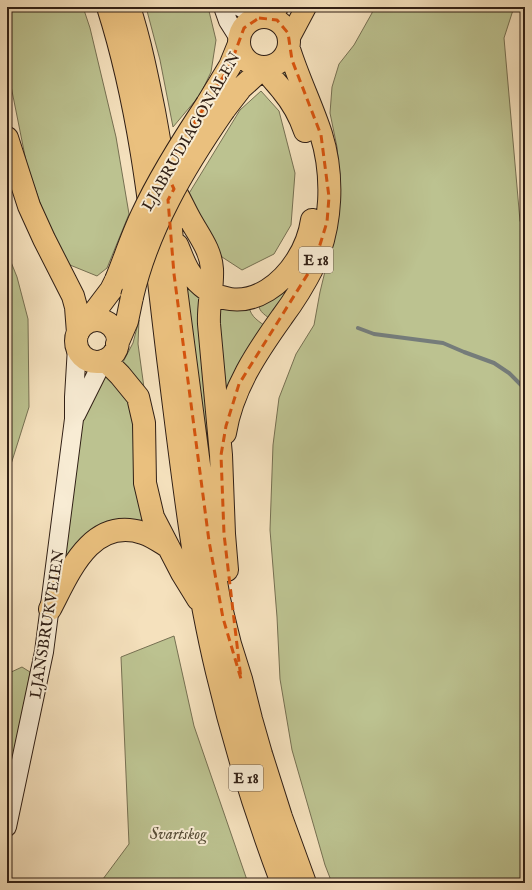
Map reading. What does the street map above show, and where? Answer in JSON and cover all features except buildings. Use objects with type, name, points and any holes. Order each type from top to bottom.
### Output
[{"type":"highway","name":"E 18","points":[[108,7],[125,68],[139,140],[186,496],[204,607],[217,671],[235,738],[261,826],[282,883]]},
{"type":"highway","name":"E 18","points":[[129,7],[145,64],[165,174],[173,235],[174,274],[209,541],[222,612],[251,720],[305,883]]},
{"type":"highway","name":"E 18","points":[[221,456],[228,419],[239,384],[306,279],[314,264],[327,222],[329,175],[321,135],[297,75],[289,44],[288,33],[282,24],[268,14]]},
{"type":"highway","points":[[268,14],[253,20],[244,28],[240,42],[241,52],[245,58],[250,63],[257,66],[272,66],[285,57],[289,44]]},
{"type":"highway","name":"LJABRUDIAGONALEN","points":[[108,355],[127,321],[139,268],[145,251],[165,206],[191,159],[215,107],[240,42]]},
{"type":"highway","name":"E 18","points":[[173,235],[188,270],[198,282],[211,292],[221,297],[234,300],[252,298],[273,288],[298,259],[307,241],[312,223],[315,197],[315,176],[312,156],[301,119],[292,102],[271,79],[264,67]]},
{"type":"highway","name":"LJABRUDIAGONALEN","points":[[80,334],[111,290],[150,198],[177,150],[215,107],[264,67]]},
{"type":"highway","points":[[7,138],[29,206],[73,296],[80,334],[80,353],[90,360],[108,355]]},
{"type":"highway","name":"E 18","points":[[165,174],[209,254],[212,268],[209,324],[221,456],[224,534],[241,679]]},
{"type":"highway","name":"E 18","points":[[80,334],[97,320],[108,323],[116,332],[108,355],[138,397],[144,423],[144,465],[147,494],[153,516],[182,573],[204,607]]},
{"type":"highway","name":"E 18","points":[[50,609],[72,568],[88,546],[99,538],[111,532],[122,530],[134,531],[151,536],[167,546]]},
{"type":"main road","points":[[223,7],[228,21],[240,42]]},
{"type":"main road","points":[[240,7],[268,14]]},
{"type":"main road","points":[[289,44],[306,7]]},
{"type":"main road","name":"LJANSBRUKVEIEN","points":[[7,827],[39,677],[50,609],[74,420],[74,397],[80,334]]},
{"type":"main road","name":"LJANSBRUKVEIEN","points":[[74,420],[108,355]]},
{"type":"highlighted area","points":[[259,18],[277,20],[288,33],[292,60],[321,135],[329,197],[327,222],[314,264],[239,384],[226,426],[221,455],[224,534],[241,679],[223,618],[209,541],[174,274],[168,200],[174,189],[165,170],[230,66],[244,28]]},
{"type":"green space","points":[[7,7],[83,7],[90,28],[116,137],[129,214],[107,268],[97,276],[70,265],[54,242],[27,166],[7,66]]},
{"type":"green space","points":[[146,7],[208,7],[216,40],[211,72],[200,95],[173,127],[160,60]]},
{"type":"green space","points":[[373,7],[514,7],[504,38],[520,221],[525,230],[525,883],[332,883],[325,865],[292,750],[280,679],[270,530],[273,445],[279,398],[296,354],[314,325],[320,292],[336,226],[340,184],[337,147],[330,113],[332,87],[339,64],[354,45],[372,13]]},
{"type":"green space","points":[[287,66],[314,131],[323,169],[324,186],[321,220],[313,253],[299,283],[273,321],[261,312],[259,304],[281,289],[294,275],[306,257],[314,238],[319,217],[321,195],[317,152],[311,131],[295,98],[276,75]]},
{"type":"green space","points":[[261,91],[279,111],[295,173],[291,225],[274,254],[242,270],[222,257],[204,228],[188,195],[240,110]]},
{"type":"green space","points":[[7,252],[17,277],[28,319],[29,407],[7,477]]},
{"type":"green space","points":[[181,273],[204,296],[208,361],[211,493]]},
{"type":"green space","points":[[214,301],[249,306],[253,316],[268,328],[225,405]]},
{"type":"green space","points":[[139,320],[138,344],[145,395],[122,364],[133,343]]},
{"type":"green space","points":[[104,374],[131,399],[150,526],[63,562],[82,417]]},
{"type":"green space","name":"Svartskog","points":[[174,636],[194,726],[248,883],[100,883],[129,844],[121,657]]},
{"type":"green space","points":[[22,667],[30,672],[23,716],[7,794],[7,674]]},
{"type":"waterway","points":[[358,328],[374,334],[443,343],[494,363],[509,373],[525,389]]}]
